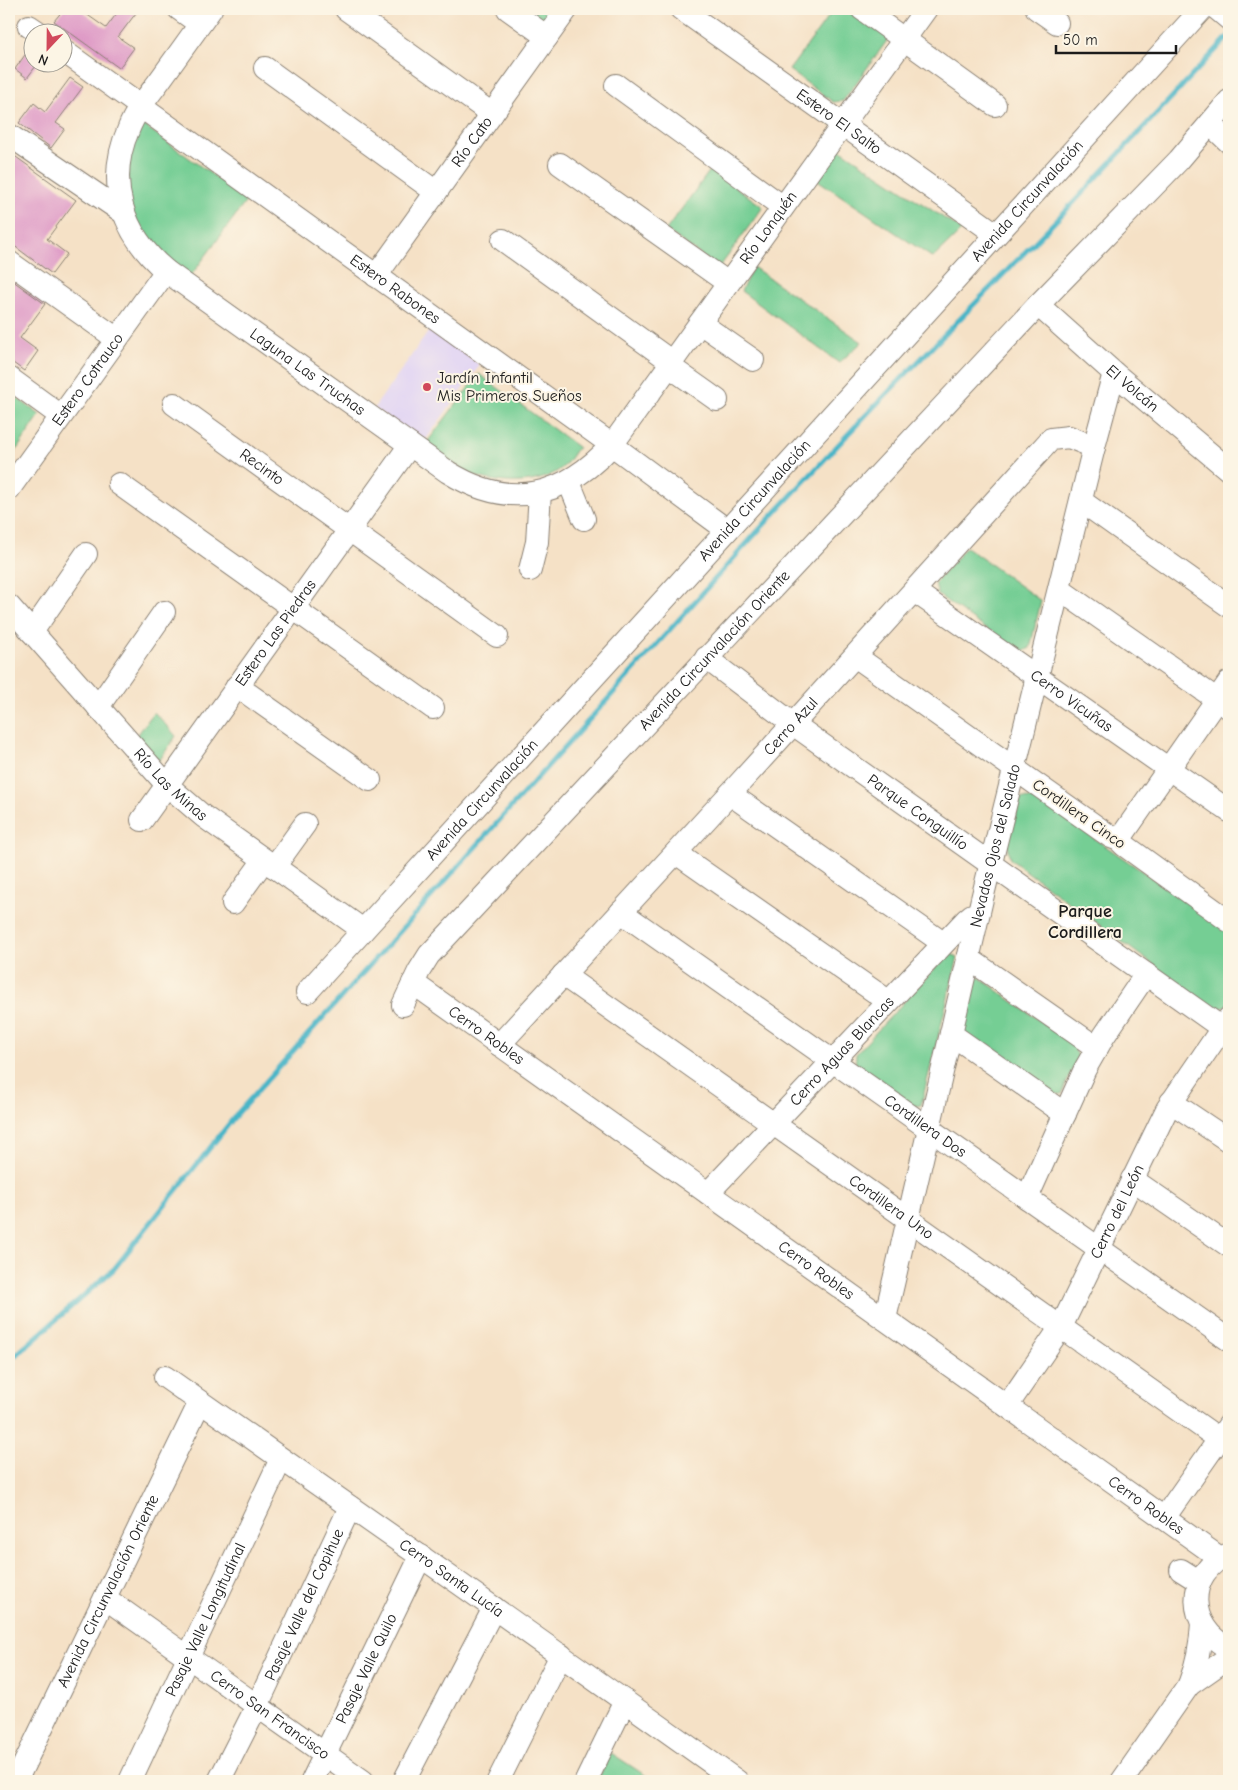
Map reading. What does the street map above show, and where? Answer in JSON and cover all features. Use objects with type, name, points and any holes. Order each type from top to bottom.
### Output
[{"type":"street","points":[[179,9],[205,16]]},
{"type":"street","points":[[346,9],[492,114]]},
{"type":"street","points":[[508,9],[547,38]]},
{"type":"street","name":"Río Cato","points":[[376,276],[568,9]]},
{"type":"street","name":"Estero El Salto","points":[[681,9],[996,234]]},
{"type":"street","points":[[862,9],[995,105]]},
{"type":"street","name":"Río Lonquén","points":[[612,445],[926,9]]},
{"type":"street","points":[[1037,9],[1057,23]]},
{"type":"street","name":"Avenida Circunvalación","points":[[307,992],[996,234],[1217,12]]},
{"type":"street","name":"Laguna Las Truchas","points":[[205,16],[141,106],[129,127],[121,154],[118,185],[124,213],[142,248],[166,270],[461,481],[493,492],[510,494],[540,492],[569,482],[591,466],[612,445]]},
{"type":"street","name":"Estero Rabones","points":[[72,57],[612,445],[727,530]]},
{"type":"street","points":[[265,68],[436,192]]},
{"type":"street","points":[[616,85],[784,207]]},
{"type":"street","points":[[1038,305],[1180,160],[1229,101]]},
{"type":"street","points":[[1210,124],[1229,142]]},
{"type":"street","points":[[9,135],[124,213]]},
{"type":"street","points":[[560,164],[728,284]]},
{"type":"street","points":[[503,240],[717,400]]},
{"type":"street","points":[[9,262],[117,339]]},
{"type":"street","name":"Estero Cotrauco","points":[[9,489],[166,270]]},
{"type":"street","name":"El Volcán","points":[[1038,305],[1114,373],[1229,470]]},
{"type":"street","name":"Avenida Circunvalación Oriente","points":[[403,1006],[419,971],[429,955],[1038,305]]},
{"type":"street","points":[[700,323],[753,360]]},
{"type":"street","name":"Nevados Ojos del Salado","points":[[885,1319],[978,914],[1080,501],[1114,373]]},
{"type":"street","points":[[9,378],[61,416]]},
{"type":"street","name":"Recinto","points":[[174,404],[497,636]]},
{"type":"street","name":"Cerro Azul","points":[[499,1044],[730,794],[1051,439],[1068,437],[1094,447]]},
{"type":"street","name":"Estero Las Piedras","points":[[142,820],[410,445]]},
{"type":"street","points":[[569,482],[584,520]]},
{"type":"street","points":[[119,484],[433,708]]},
{"type":"street","points":[[530,570],[537,542],[540,492]]},
{"type":"street","points":[[1080,501],[1229,606]]},
{"type":"street","points":[[32,632],[86,554]]},
{"type":"street","points":[[1059,589],[1225,697],[1169,770],[1120,840]]},
{"type":"street","name":"Cerro Vicuñas","points":[[914,591],[1229,811]]},
{"type":"street","name":"Río Las Minas","points":[[9,606],[167,785],[203,816],[363,930]]},
{"type":"street","points":[[98,707],[164,612]]},
{"type":"street","name":"Cordillera Cinco","points":[[855,656],[1111,837],[1120,840],[1124,846],[1229,921]]},
{"type":"street","name":"Parque Conguillío","points":[[706,658],[793,724],[1146,974],[1227,1027]]},
{"type":"street","points":[[237,686],[370,780]]},
{"type":"street","points":[[730,794],[943,943]]},
{"type":"street","points":[[233,903],[304,824]]},
{"type":"street","points":[[676,853],[888,1001]]},
{"type":"street","name":"Cordillera Dos","points":[[621,912],[1229,1340]]},
{"type":"street","name":"Cerro Aguas Blancas","points":[[708,1193],[943,943],[972,915],[978,914]]},
{"type":"street","points":[[968,958],[1097,1048]]},
{"type":"street","points":[[1027,1198],[1097,1048],[1146,974]]},
{"type":"street","name":"Cordillera Uno","points":[[563,975],[1061,1327],[1224,1432]]},
{"type":"street","name":"Cerro Robles","points":[[413,983],[1164,1518],[1225,1556]]},
{"type":"street","name":"Cerro del León","points":[[1007,1406],[1061,1327],[1171,1102],[1227,1027]]},
{"type":"street","points":[[951,1034],[1065,1114]]},
{"type":"street","points":[[1171,1102],[1229,1142]]},
{"type":"street","points":[[1132,1179],[1229,1246]]},
{"type":"street","name":"Cerro Santa Lucía","points":[[165,1377],[737,1781]]},
{"type":"street","name":"Avenida Circunvalación Oriente","points":[[16,1781],[200,1402]]},
{"type":"street","points":[[1164,1518],[1224,1432]]},
{"type":"street","name":"Pasaje Valle Longitudinal","points":[[130,1781],[281,1459]]},
{"type":"street","name":"Pasaje Valle del Copihue","points":[[219,1781],[350,1507]]},
{"type":"street","name":"Pasaje Valle Quilo","points":[[312,1781],[421,1556]]},
{"type":"street","points":[[1225,1556],[1208,1568],[1200,1582],[1196,1598],[1198,1614],[1205,1630],[1217,1642],[1229,1648]]},
{"type":"street","points":[[1181,1570],[1200,1582]]},
{"type":"street","name":"Cerro San Francisco","points":[[105,1598],[363,1781]]},
{"type":"street","points":[[404,1781],[494,1608]]},
{"type":"street","points":[[1122,1781],[1190,1685],[1196,1667],[1202,1623]]},
{"type":"street","points":[[498,1781],[561,1655]]},
{"type":"street","points":[[1190,1685],[1229,1657]]},
{"type":"street","points":[[586,1781],[625,1701]]},
{"type":"shaded area","name":"Jardín Infantil Mis Primeros Sueños","points":[[431,328],[480,365],[424,442],[374,408]]},
{"type":"green space","points":[[524,9],[555,9],[545,23]]},
{"type":"green space","points":[[834,9],[848,9],[889,38],[843,101],[833,102],[789,70]]},
{"type":"green space","points":[[141,123],[247,200],[190,277],[156,253],[130,212],[127,162]]},
{"type":"green space","points":[[838,148],[962,230],[933,258],[816,179]]},
{"type":"green space","points":[[711,169],[763,207],[719,268],[666,230]]},
{"type":"green space","points":[[753,267],[862,342],[839,363],[741,291]]},
{"type":"green space","points":[[479,374],[578,447],[564,466],[553,474],[525,482],[494,481],[465,472],[449,464],[425,445]]},
{"type":"green space","points":[[9,392],[40,415],[9,461]]},
{"type":"green space","points":[[966,547],[1041,601],[1030,648],[1020,653],[938,595],[935,583]]},
{"type":"green space","points":[[154,712],[176,736],[159,761],[136,737]]},
{"type":"green space","points":[[1021,798],[1037,799],[1229,931],[1229,1004],[1220,1009],[1213,1009],[1010,859],[1007,845]]},
{"type":"green space","points":[[949,953],[958,957],[921,1105],[911,1107],[855,1068],[856,1054]]},
{"type":"green space","points":[[979,977],[1072,1044],[1078,1056],[1062,1094],[1052,1094],[965,1034],[960,1026],[972,979]]},
{"type":"green space","points":[[611,1753],[654,1781],[597,1781]]},
{"type":"building","points":[[64,9],[79,9],[106,28],[120,9],[139,9],[118,37],[134,48],[119,68],[72,34],[72,22],[54,21]]},
{"type":"building","points":[[22,59],[22,72],[32,72],[27,78],[15,69]]},
{"type":"building","points":[[70,78],[83,87],[56,123],[65,129],[51,148],[19,123],[34,103],[45,112]]},
{"type":"building","points":[[9,152],[76,200],[47,239],[67,254],[52,274],[9,242]]},
{"type":"building","points":[[9,278],[45,304],[20,338],[38,351],[24,371],[9,360]]},
{"type":"waterway","points":[[9,1361],[114,1269],[236,1115],[758,531],[865,416],[1074,202],[1229,36]]},
{"type":"place","name":"Jardín Infantil Mis Primeros Sueños","points":[[427,387]]},
{"type":"district","name":"Parque Cordillera","points":[[1085,921]]}]
